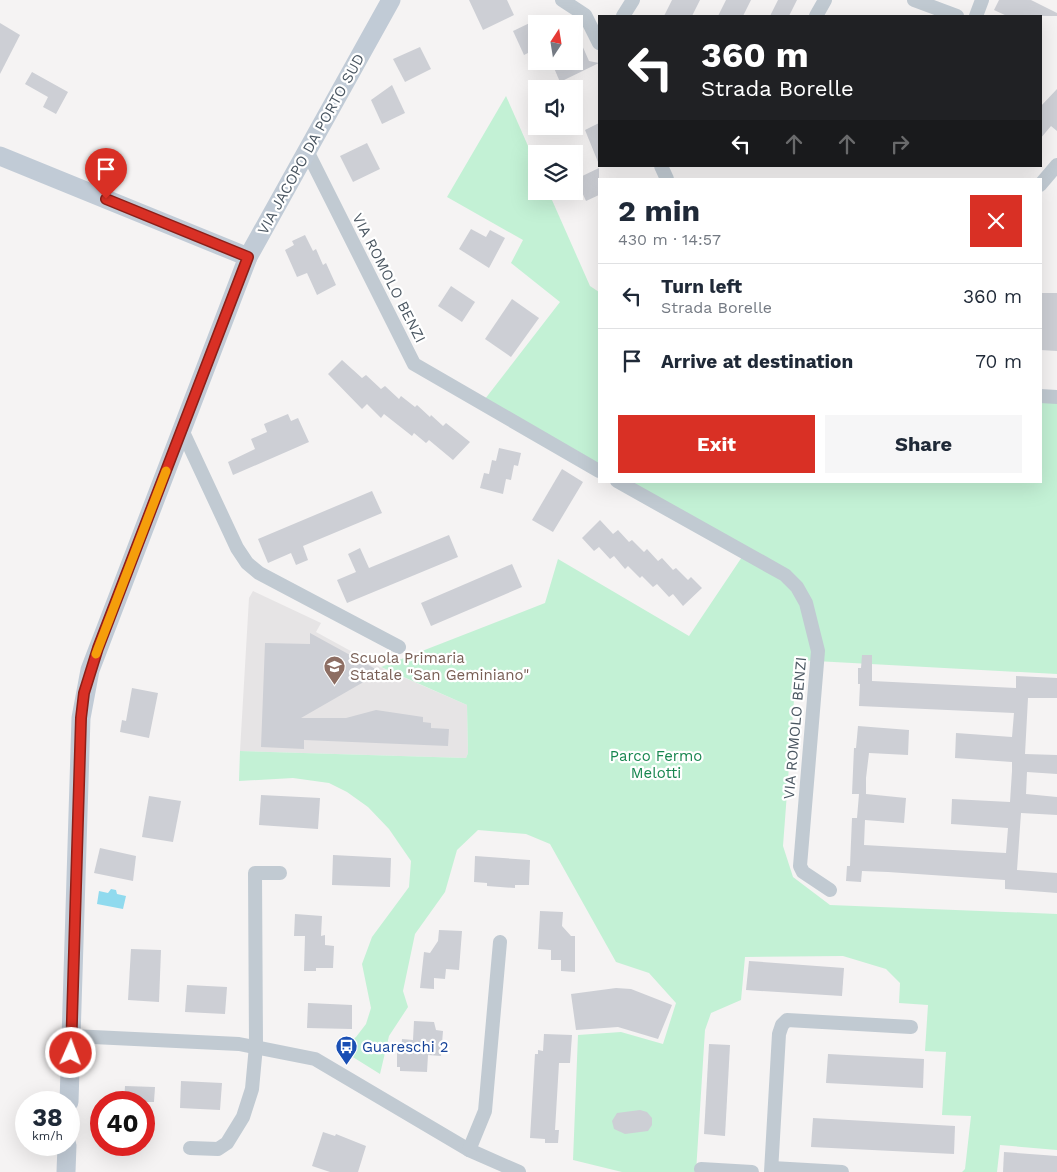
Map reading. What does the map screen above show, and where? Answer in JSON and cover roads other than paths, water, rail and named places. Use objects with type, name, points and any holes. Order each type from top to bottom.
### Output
[{"type":"street","name":"VIA JACOPO DA PORTO SUD","points":[[70,1091],[80,728],[84,693],[98,648],[248,257],[391,0]]},
{"type":"street","points":[[562,0],[584,15],[598,21]]},
{"type":"street","points":[[624,15],[633,0]]},
{"type":"street","points":[[816,15],[824,0]]},
{"type":"street","points":[[914,0],[954,15]]},
{"type":"street","points":[[976,15],[982,0]]},
{"type":"street","points":[[584,15],[598,41]]},
{"type":"street","name":"VIA ROMOLO BENZI","points":[[307,151],[414,364],[598,470]]},
{"type":"street","points":[[0,156],[248,257]]},
{"type":"street","points":[[1042,182],[1057,165]]},
{"type":"street","points":[[1042,396],[1057,397]]},
{"type":"street","points":[[182,430],[237,548],[247,563],[272,581],[399,646]]},
{"type":"street","name":"VIA ROMOLO BENZI","points":[[621,483],[785,575],[797,587],[806,603],[814,627],[818,651],[800,866],[803,872],[830,890]]},
{"type":"street","points":[[190,1148],[218,1149],[227,1143],[236,1132],[243,1117],[252,1089],[256,1046],[255,873],[280,873]]},
{"type":"street","points":[[469,1150],[486,1111],[500,942]]},
{"type":"street","points":[[842,1172],[771,1170],[778,1034],[782,1025],[787,1020],[911,1028]]},
{"type":"street","points":[[72,1036],[256,1046],[314,1059],[469,1150],[519,1172]]},
{"type":"street","points":[[66,1172],[67,1156]]},
{"type":"street","points":[[701,1169],[752,1172]]},
{"type":"water","points":[[111,889],[116,890],[117,894],[126,896],[123,909],[97,904],[99,891],[108,893]]},
{"type":"place","name":"Scuola Primaria Statale \"San Geminiano\"","points":[[334,686]]},
{"type":"place","name":"Guareschi 2","points":[[346,1066]]},
{"type":"park label","name":"Parco Fermo Melotti","points":[[656,764]]}]
